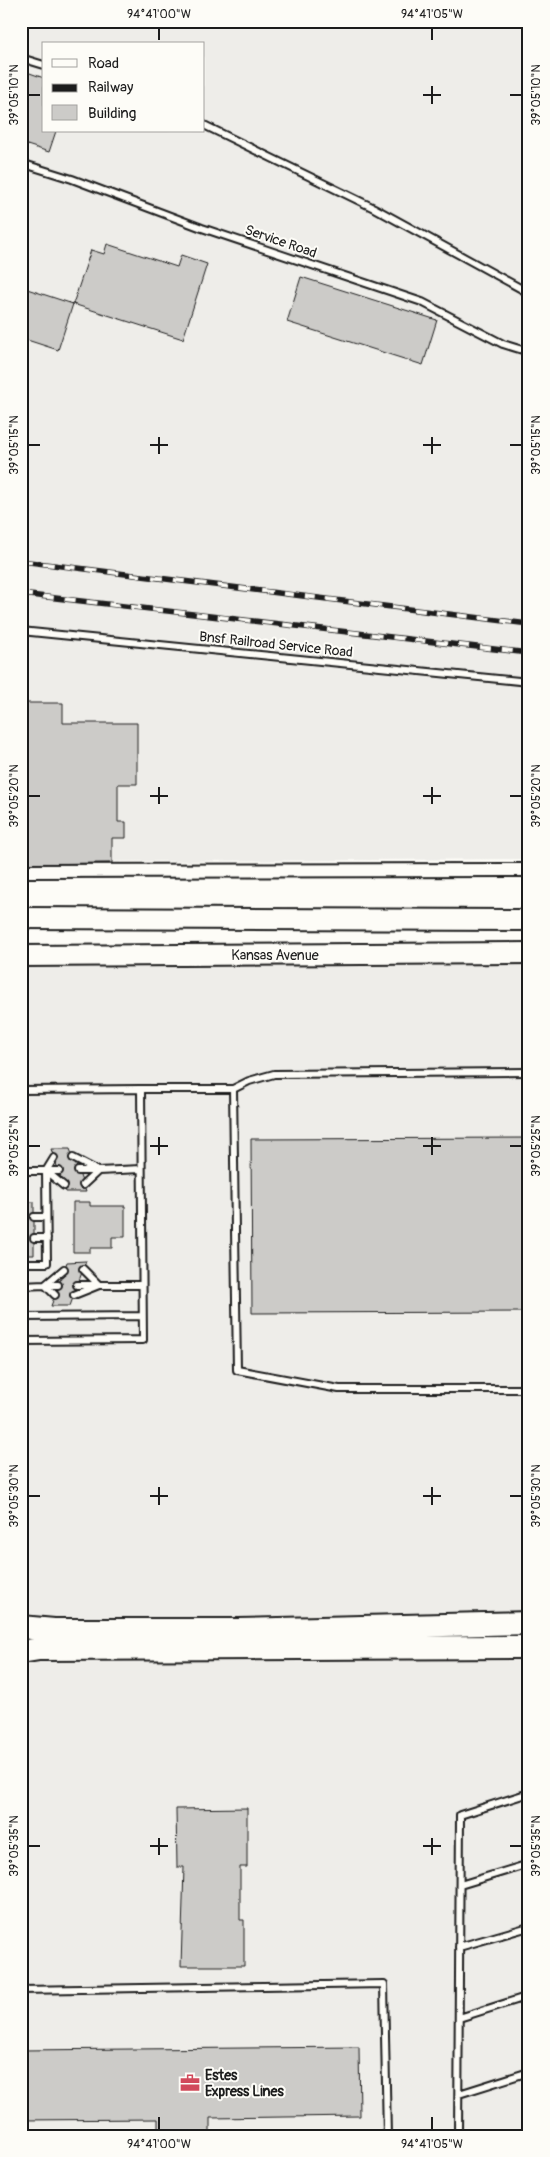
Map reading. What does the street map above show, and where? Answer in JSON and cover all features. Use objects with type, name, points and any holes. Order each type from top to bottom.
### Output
[{"type":"highway","points":[[21,1627],[54,1630],[239,1630],[529,1624]]},
{"type":"highway","points":[[21,1652],[39,1650],[529,1647]]},
{"type":"main road","points":[[21,918],[529,920]]},
{"type":"main road","name":"Kansas Avenue","points":[[21,956],[529,953]]},
{"type":"street","points":[[21,871],[529,870]]},
{"type":"lane","points":[[21,58],[42,64]]},
{"type":"lane","points":[[205,125],[374,208],[529,292]]},
{"type":"lane","name":"Service Road","points":[[21,163],[72,179],[202,228],[422,302],[503,344],[529,352]]},
{"type":"lane","name":"Bnsf Railroad Service Road","points":[[21,631],[529,682]]},
{"type":"lane","points":[[21,1090],[233,1089],[249,1081],[274,1074],[529,1072]]},
{"type":"lane","points":[[21,1341],[143,1340],[141,1089]]},
{"type":"lane","points":[[233,1089],[237,1370],[339,1389],[529,1389]]},
{"type":"lane","points":[[21,1263],[47,1263],[46,1171],[54,1158]]},
{"type":"lane","points":[[73,1158],[98,1171]]},
{"type":"lane","points":[[78,1171],[141,1169]]},
{"type":"lane","points":[[21,1171],[59,1171]]},
{"type":"lane","points":[[46,1171],[64,1186]]},
{"type":"lane","points":[[83,1185],[98,1171]]},
{"type":"lane","points":[[34,1217],[46,1217]]},
{"type":"lane","points":[[34,1238],[46,1238]]},
{"type":"lane","points":[[45,1285],[64,1270]]},
{"type":"lane","points":[[83,1270],[99,1285]]},
{"type":"lane","points":[[45,1285],[55,1295]]},
{"type":"lane","points":[[21,1286],[58,1285]]},
{"type":"lane","points":[[77,1285],[142,1285]]},
{"type":"lane","points":[[74,1295],[99,1285]]},
{"type":"lane","points":[[21,1318],[142,1316]]},
{"type":"lane","points":[[458,2136],[460,1815],[529,1793]]},
{"type":"lane","points":[[460,1885],[529,1864]]},
{"type":"lane","points":[[459,1947],[529,1927]]},
{"type":"lane","points":[[21,1990],[384,1984],[388,2136]]},
{"type":"lane","points":[[459,2018],[529,1996]]},
{"type":"lane","points":[[459,2094],[529,2072]]},
{"type":"shaded area","points":[[21,21],[529,21],[529,859],[21,862]]},
{"type":"shaded area","points":[[529,957],[529,2136],[21,2136],[21,958]]},
{"type":"building","points":[[21,70],[42,77],[42,132],[56,132],[49,152],[21,143]]},
{"type":"building","points":[[107,244],[177,267],[181,255],[207,264],[183,339],[73,304],[91,250],[104,254]]},
{"type":"building","points":[[301,277],[437,320],[423,365],[287,322]]},
{"type":"building","points":[[21,287],[73,304],[58,350],[21,338]]},
{"type":"building","points":[[21,703],[63,703],[63,723],[137,723],[137,784],[118,784],[118,822],[126,822],[126,838],[112,838],[112,863],[21,864]]},
{"type":"building","points":[[529,1138],[529,1312],[252,1313],[251,1139]]},
{"type":"building","points":[[51,1149],[70,1149],[86,1192],[66,1192]]},
{"type":"building","points":[[21,1202],[34,1202],[34,1255],[21,1255]]},
{"type":"building","points":[[73,1202],[90,1202],[90,1206],[125,1206],[125,1237],[112,1237],[112,1248],[90,1248],[90,1252],[73,1252]]},
{"type":"building","points":[[86,1261],[70,1306],[51,1306],[67,1262]]},
{"type":"building","points":[[247,1808],[247,1867],[240,1867],[240,1920],[244,1920],[244,1966],[181,1966],[184,1867],[177,1867],[176,1809]]},
{"type":"building","name":"Estes Express Lines","points":[[359,2047],[360,2116],[210,2118],[210,2136],[158,2136],[158,2119],[21,2120],[21,2050]]},
{"type":"railway","points":[[21,561],[529,624]]},
{"type":"railway","points":[[21,594],[529,653]]},
{"type":"place","name":"Estes Express Lines","points":[[190,2083]]}]
